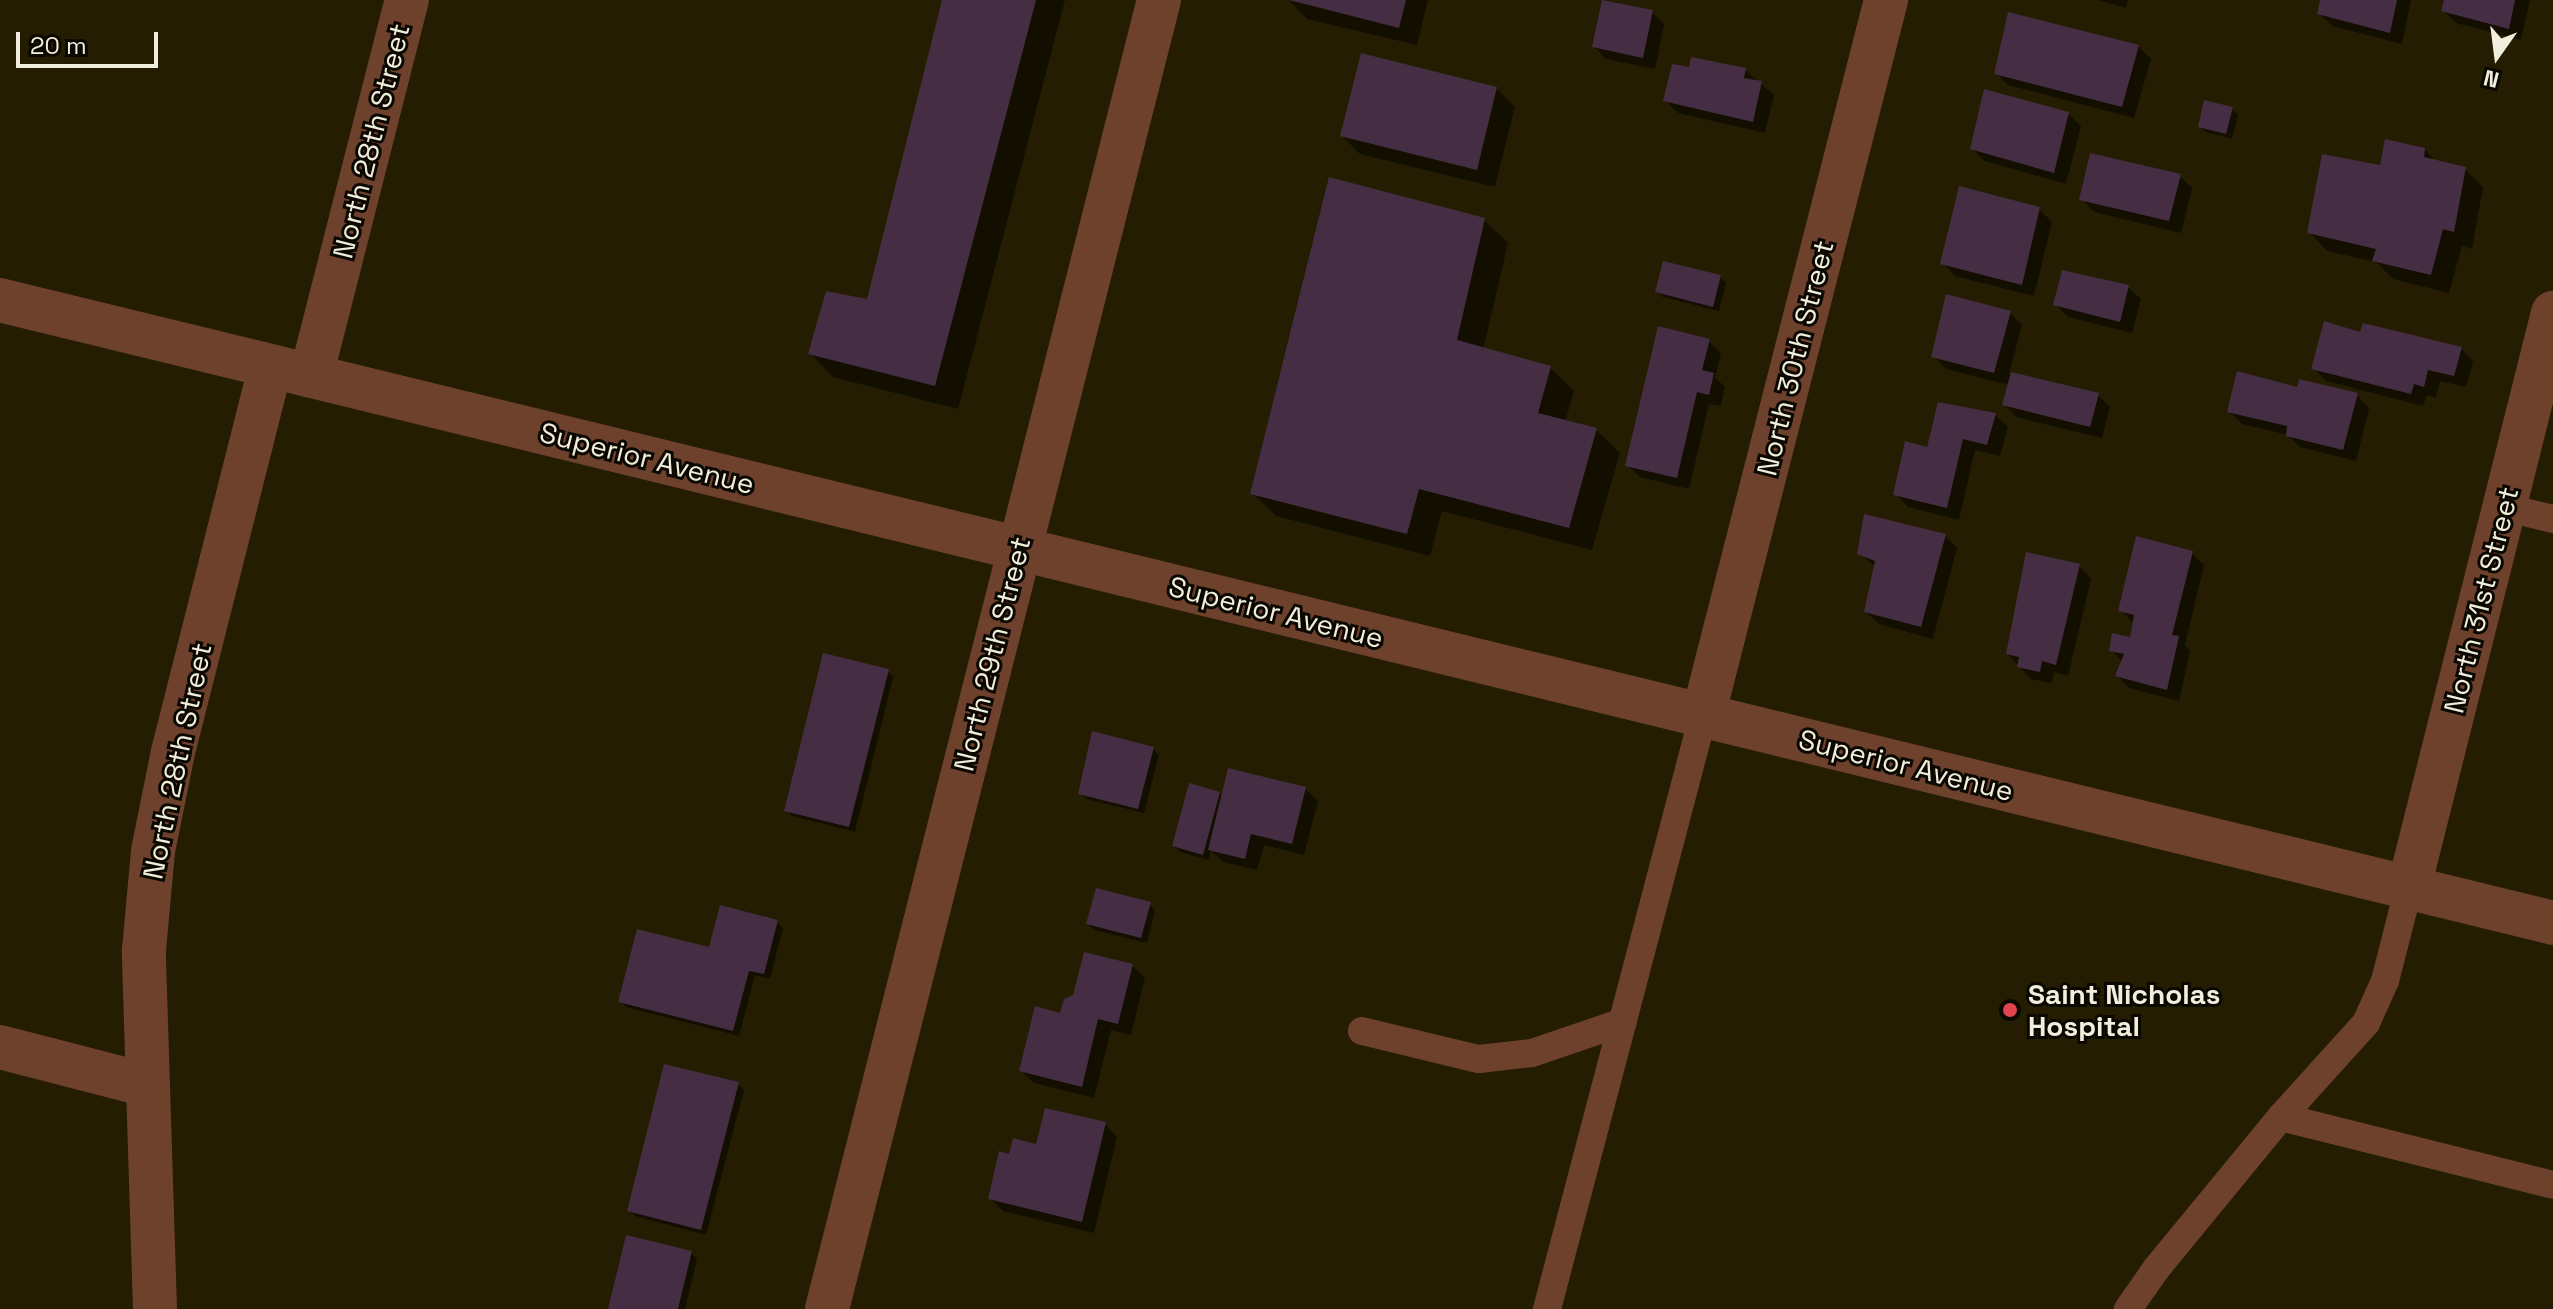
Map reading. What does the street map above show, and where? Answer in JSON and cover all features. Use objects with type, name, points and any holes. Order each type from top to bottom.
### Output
[{"type":"street","name":"North 28th Street","points":[[155,1309],[144,950],[153,851],[173,752],[407,0]]},
{"type":"street","name":"North 29th Street","points":[[827,1309],[1159,0]]},
{"type":"street","name":"North 30th Street","points":[[1703,716],[1886,0]]},
{"type":"street","name":"Superior Avenue","points":[[0,300],[2553,923]]},
{"type":"street","name":"North 31st Street","points":[[2409,887],[2504,507],[2546,370],[2553,313]]},
{"type":"street","points":[[0,1047],[147,1085]]},
{"type":"lane","points":[[2504,507],[2553,519]]},
{"type":"lane","points":[[1547,1309],[1703,716]]},
{"type":"lane","points":[[2128,1309],[2156,1269],[2281,1117],[2371,1014],[2385,981],[2409,887]]},
{"type":"lane","points":[[1362,1031],[1479,1059],[1520,1056],[1623,1022]]},
{"type":"lane","points":[[2281,1117],[2553,1185]]},
{"type":"building","points":[[942,0],[1036,0],[935,386],[808,354],[826,291],[867,299]]},
{"type":"building","points":[[1289,0],[1406,0],[1399,28]]},
{"type":"building","points":[[1602,0],[1653,10],[1643,58],[1592,47]]},
{"type":"building","points":[[2320,0],[2397,0],[2390,33],[2317,14]]},
{"type":"building","points":[[2444,0],[2515,0],[2509,29],[2441,11]]},
{"type":"building","points":[[2008,12],[2139,45],[2122,107],[1994,74]]},
{"type":"building","points":[[1361,53],[1497,87],[1477,170],[1340,136]]},
{"type":"building","points":[[1691,57],[1746,68],[1744,78],[1762,81],[1753,122],[1663,101],[1672,64],[1689,67]]},
{"type":"building","points":[[1984,89],[2069,112],[2054,173],[1970,149]]},
{"type":"building","points":[[2204,100],[2233,107],[2226,134],[2198,127]]},
{"type":"building","points":[[2385,139],[2425,148],[2424,157],[2466,167],[2454,232],[2443,229],[2431,275],[2372,261],[2376,249],[2307,233],[2322,154],[2380,165]]},
{"type":"building","points":[[2090,153],[2181,174],[2169,221],[2079,200]]},
{"type":"building","points":[[1329,177],[1485,218],[1457,340],[1551,366],[1538,413],[1597,428],[1569,528],[1419,489],[1407,534],[1250,494]]},
{"type":"building","points":[[1959,186],[2040,207],[2022,285],[1940,264]]},
{"type":"building","points":[[1663,261],[1721,275],[1713,307],[1655,292]]},
{"type":"building","points":[[2062,270],[2129,285],[2120,322],[2053,305]]},
{"type":"building","points":[[1946,294],[2011,311],[1994,373],[1931,357]]},
{"type":"building","points":[[2324,321],[2360,332],[2363,323],[2462,347],[2454,376],[2428,370],[2424,387],[2414,384],[2411,394],[2311,369]]},
{"type":"building","points":[[1658,326],[1710,339],[1702,370],[1714,373],[1709,395],[1697,392],[1677,478],[1625,466]]},
{"type":"building","points":[[2237,371],[2297,387],[2299,379],[2358,393],[2343,450],[2286,436],[2287,426],[2227,412]]},
{"type":"building","points":[[2011,372],[2099,393],[2090,427],[2002,405]]},
{"type":"building","points":[[1938,402],[1996,413],[1987,445],[1963,439],[1947,508],[1893,495],[1905,441],[1927,447]]},
{"type":"building","points":[[1864,514],[1946,534],[1921,627],[1864,612],[1875,561],[1857,554]]},
{"type":"building","points":[[2136,536],[2193,551],[2172,635],[2179,636],[2167,690],[2115,676],[2124,654],[2109,651],[2112,633],[2130,637],[2134,615],[2118,611]]},
{"type":"building","points":[[2026,552],[2080,564],[2056,665],[2042,661],[2040,672],[2017,667],[2019,657],[2006,654]]},
{"type":"building","points":[[823,653],[889,669],[849,827],[784,811]]},
{"type":"building","points":[[1092,731],[1154,747],[1138,809],[1078,794]]},
{"type":"building","points":[[1228,768],[1306,787],[1292,844],[1251,834],[1245,859],[1208,850]]},
{"type":"building","points":[[1189,783],[1220,792],[1203,855],[1172,846]]},
{"type":"building","points":[[1096,888],[1151,902],[1141,938],[1086,924]]},
{"type":"building","points":[[720,905],[778,920],[764,974],[749,971],[733,1031],[618,1002],[637,929],[709,947]]},
{"type":"building","points":[[1084,952],[1133,964],[1118,1024],[1098,1019],[1082,1087],[1019,1071],[1035,1006],[1060,1013],[1064,999],[1073,995]]},
{"type":"building","points":[[664,1064],[739,1082],[701,1230],[627,1211]]},
{"type":"building","points":[[1045,1108],[1106,1122],[1082,1222],[988,1199],[999,1151],[1009,1154],[1013,1138],[1036,1144]]},
{"type":"building","points":[[626,1235],[692,1251],[678,1309],[608,1309]]},
{"type":"place","name":"Saint Nicholas Hospital","points":[[2010,1010]]}]
